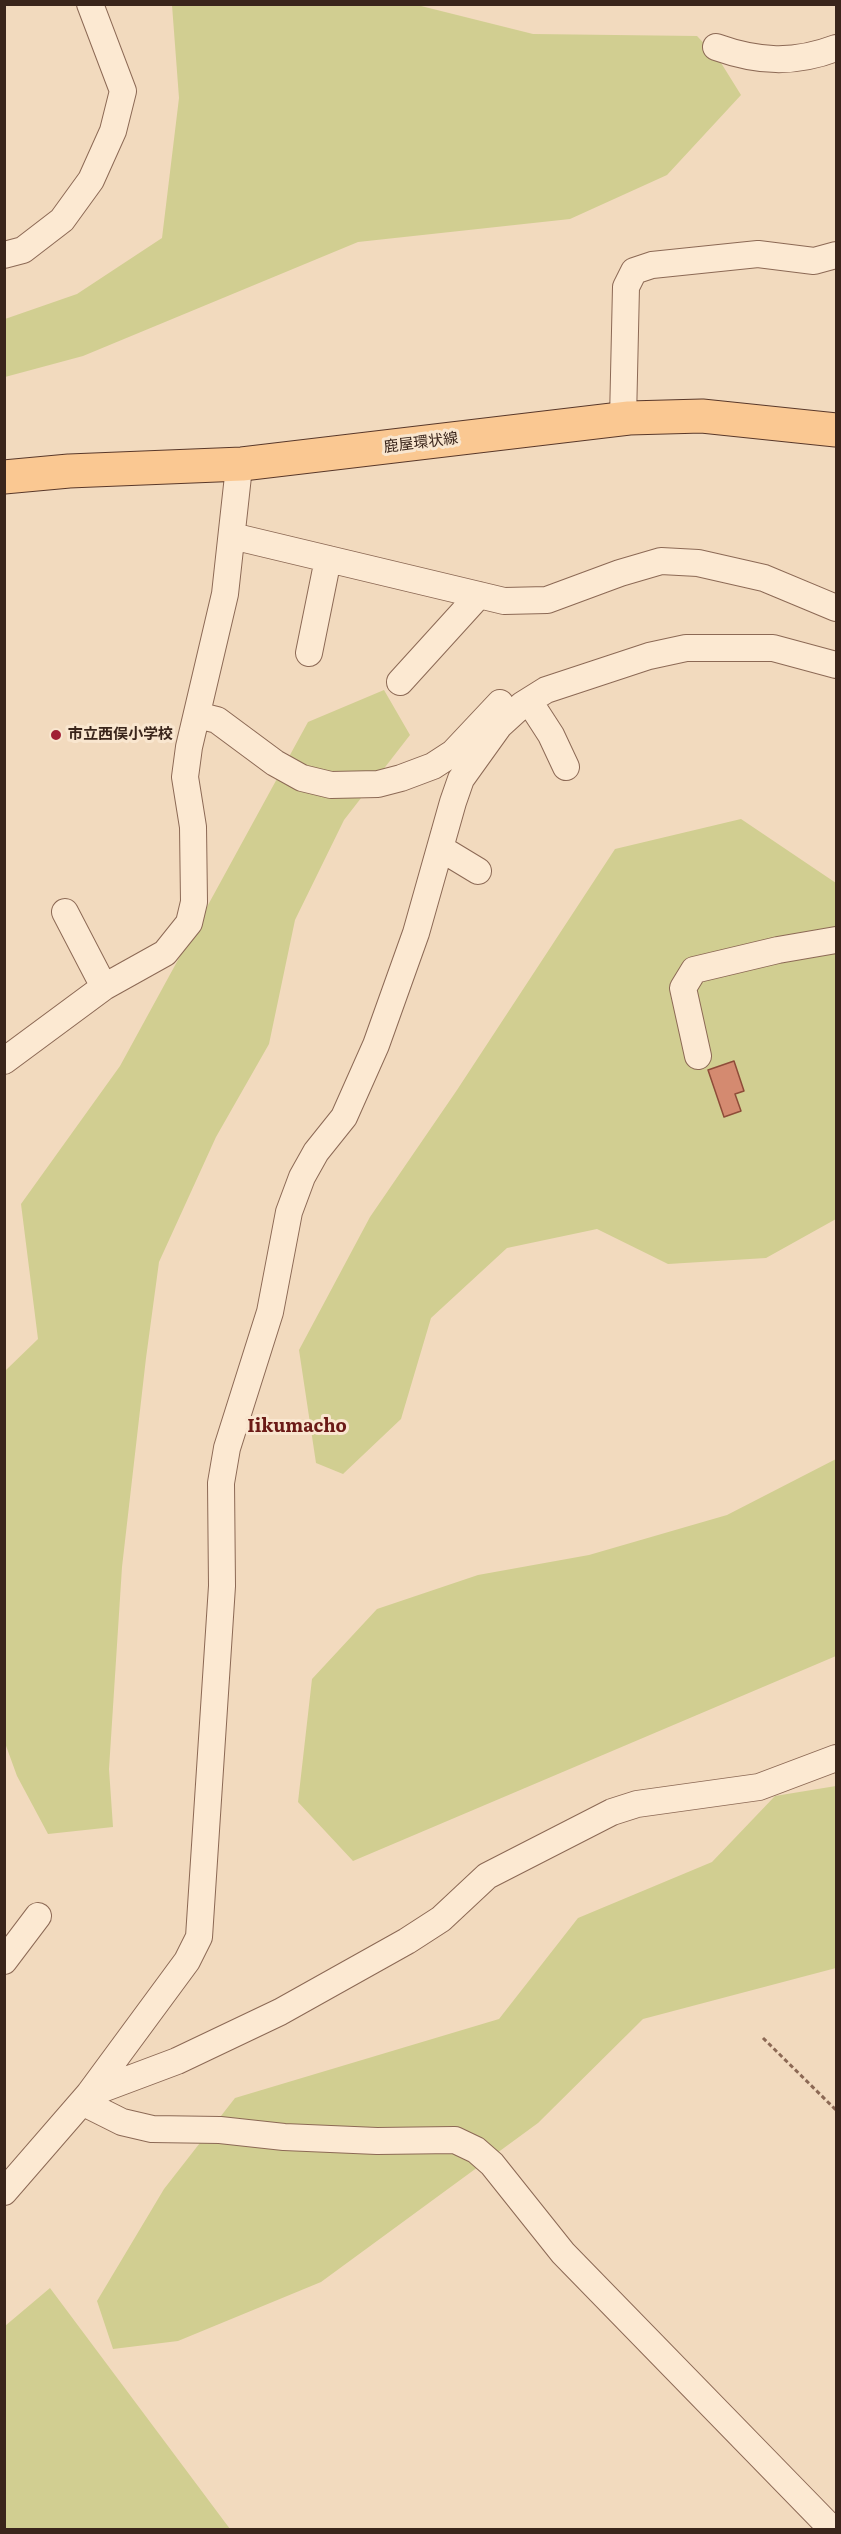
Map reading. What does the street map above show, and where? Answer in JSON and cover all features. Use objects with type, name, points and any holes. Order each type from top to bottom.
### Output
[{"type":"main road","name":"鹿屋環状線","points":[[4,477],[69,471],[242,464],[623,419],[702,416],[837,430]]},
{"type":"street","points":[[4,255],[23,250],[62,220],[91,180],[112,131],[123,91],[90,4]]},
{"type":"street","points":[[716,47],[744,57],[776,61],[823,53],[837,48]]},
{"type":"street","points":[[623,419],[626,287],[634,271],[652,265],[758,254],[814,261],[837,255]]},
{"type":"street","points":[[4,1061],[104,987],[165,952],[189,923],[194,902],[193,827],[185,777],[196,715],[225,594],[238,476],[242,464]]},
{"type":"street","points":[[232,536],[504,601],[548,600],[620,573],[661,561],[698,563],[764,578],[837,608]]},
{"type":"street","points":[[309,653],[328,559]]},
{"type":"street","points":[[400,682],[479,595]]},
{"type":"street","points":[[4,2192],[86,2098],[187,1961],[199,1937],[222,1586],[220,1483],[228,1448],[270,1312],[289,1212],[302,1177],[316,1152],[344,1117],[376,1045],[416,933],[461,779],[499,726],[526,703],[558,686],[649,656],[686,648],[773,648],[837,665]]},
{"type":"street","points":[[196,715],[217,720],[275,763],[302,778],[331,785],[378,784],[433,766],[453,753],[494,708],[507,698],[526,703],[551,735],[567,768]]},
{"type":"street","points":[[440,848],[478,871]]},
{"type":"street","points":[[65,912],[104,987]]},
{"type":"street","points":[[698,1056],[683,988],[694,970],[778,950],[837,940]]},
{"type":"street","points":[[86,2098],[177,2061],[280,2012],[432,1924],[487,1876],[612,1812],[638,1804],[759,1787],[837,1758]]},
{"type":"street","points":[[4,1961],[38,1916]]},
{"type":"street","points":[[86,2098],[122,2122],[152,2129],[220,2130],[284,2138],[377,2141],[456,2140],[476,2150],[492,2164],[563,2253],[832,2529]]},
{"type":"path","points":[[763,2038],[837,2110]]},
{"type":"shaded area","points":[[413,4],[533,34],[697,36],[718,58],[741,95],[667,175],[570,219],[358,242],[83,356],[5,377],[5,319],[77,294],[162,238],[179,98],[172,5]]},
{"type":"shaded area","points":[[384,690],[410,735],[344,820],[295,920],[269,1044],[216,1137],[159,1262],[122,1567],[109,1769],[113,1827],[48,1834],[17,1776],[5,1743],[5,1371],[38,1339],[21,1204],[120,1066],[308,722]]},
{"type":"shaded area","points":[[741,819],[836,883],[836,1219],[766,1258],[668,1264],[597,1229],[507,1248],[431,1318],[401,1419],[343,1474],[316,1463],[299,1350],[370,1217],[457,1090],[615,849]]},
{"type":"shaded area","points":[[836,1459],[836,1656],[353,1861],[298,1802],[312,1679],[377,1609],[478,1575],[589,1555],[727,1515]]},
{"type":"shaded area","points":[[836,1786],[836,1968],[643,2019],[538,2123],[321,2282],[178,2341],[113,2349],[97,2301],[164,2189],[235,2098],[499,2019],[578,1918],[712,1862],[775,1796]]},
{"type":"shaded area","points":[[50,2288],[230,2529],[5,2529],[5,2326]]},
{"type":"building","points":[[734,1061],[744,1091],[735,1094],[741,1111],[724,1117],[708,1070]]},
{"type":"place","name":"市立西俣小学校","points":[[56,735]]},
{"type":"district","name":"Iikumacho","points":[[297,1427]]}]
